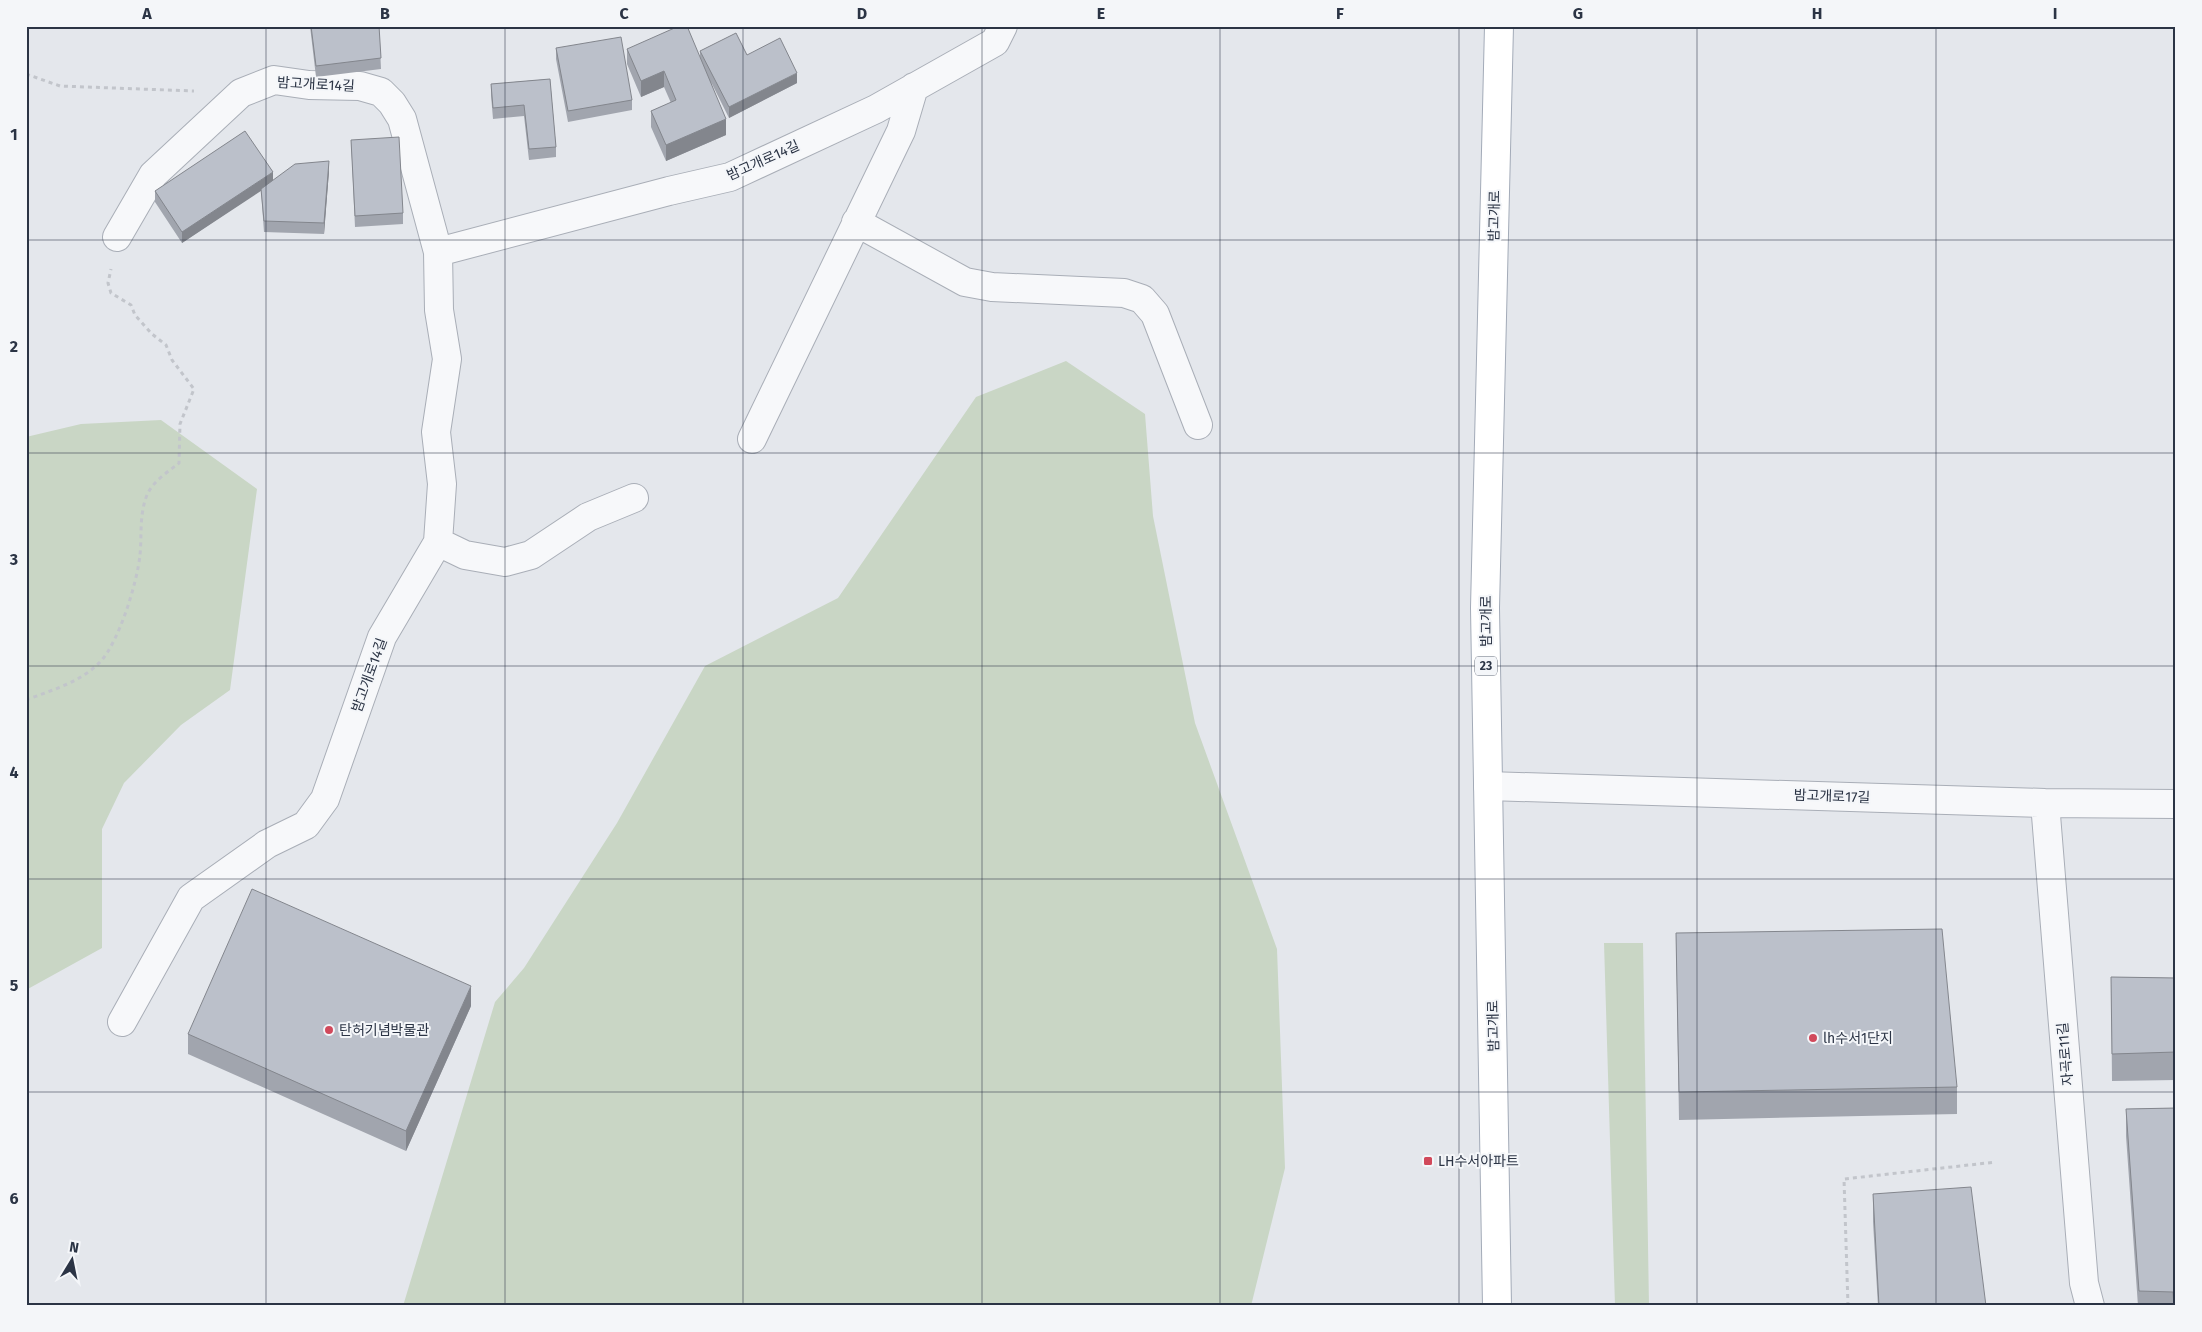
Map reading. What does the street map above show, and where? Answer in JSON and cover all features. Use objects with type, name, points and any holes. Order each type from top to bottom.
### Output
[{"type":"main road","name":"밤고개로","points":[[1497,1306],[1485,598],[1499,26]]},
{"type":"street","name":"밤고개로14길","points":[[438,252],[669,191],[730,177],[876,109],[995,42],[1003,26]]},
{"type":"street","name":"밤고개로14길","points":[[118,237],[153,175],[241,93],[274,80],[309,85],[360,86],[381,92],[392,103],[402,119],[438,252],[439,310],[447,359],[436,432],[442,484],[438,542],[382,637],[325,799],[306,825],[267,844],[191,898],[122,1022]]},
{"type":"street","points":[[752,439],[901,131],[914,87]]},
{"type":"street","points":[[856,222],[965,282],[992,287],[1124,294],[1142,299],[1155,314],[1198,425]]},
{"type":"street","points":[[438,542],[465,555],[504,562],[530,555],[588,517],[634,498]]},
{"type":"street","name":"밤고개로17길","points":[[1488,786],[2176,804]]},
{"type":"street","name":"자곡로11길","points":[[2045,802],[2084,1282],[2090,1306]]},
{"type":"path","points":[[26,74],[60,86],[241,93]]},
{"type":"path","points":[[26,700],[77,680],[101,662],[115,638],[129,602],[140,556],[140,520],[147,495],[152,485],[179,463],[180,424],[194,389],[172,360],[166,345],[152,334],[135,315],[131,305],[111,294],[108,283],[118,237]]},
{"type":"path","points":[[1848,1306],[1844,1179],[1996,1162]]},
{"type":"green space","points":[[1066,361],[1145,414],[1153,516],[1195,723],[1277,949],[1285,1168],[1251,1306],[403,1306],[495,1002],[524,968],[617,823],[705,666],[838,598],[976,397]]},
{"type":"green space","points":[[161,420],[257,489],[230,690],[181,725],[124,783],[102,829],[102,948],[26,990],[26,437],[81,424]]},
{"type":"green space","points":[[1604,943],[1643,943],[1649,1306],[1615,1306]]},
{"type":"building","points":[[311,26],[379,26],[381,58],[316,66]]},
{"type":"building","points":[[679,26],[687,26],[726,119],[666,145],[651,111],[676,100],[664,71],[641,81],[627,49]]},
{"type":"building","points":[[736,33],[747,55],[780,38],[797,73],[729,107],[700,51]]},
{"type":"building","points":[[621,37],[632,100],[568,111],[556,48]]},
{"type":"building","points":[[550,79],[556,147],[529,149],[524,105],[493,108],[491,84]]},
{"type":"building","points":[[245,131],[273,172],[182,232],[155,191]]},
{"type":"building","points":[[399,137],[403,213],[355,216],[351,140]]},
{"type":"building","points":[[329,161],[324,223],[264,221],[261,189],[295,164]]},
{"type":"building","name":"탄허기념박물관","points":[[252,889],[471,986],[406,1131],[188,1034]]},
{"type":"building","name":"lh수서1단지","points":[[1942,929],[1957,1087],[1679,1092],[1676,933]]},
{"type":"building","points":[[2111,977],[2176,978],[2176,1052],[2112,1054]]},
{"type":"building","points":[[2176,1108],[2176,1306],[2174,1306],[2173,1292],[2139,1291],[2126,1109]]},
{"type":"building","points":[[1971,1187],[1986,1306],[1879,1306],[1873,1194]]},
{"type":"place","name":"탄허기념박물관","points":[[329,1030]]},
{"type":"place","name":"lh수서1단지","points":[[1813,1038]]},
{"type":"place","name":"LH수서아파트","points":[[1428,1161]]}]
